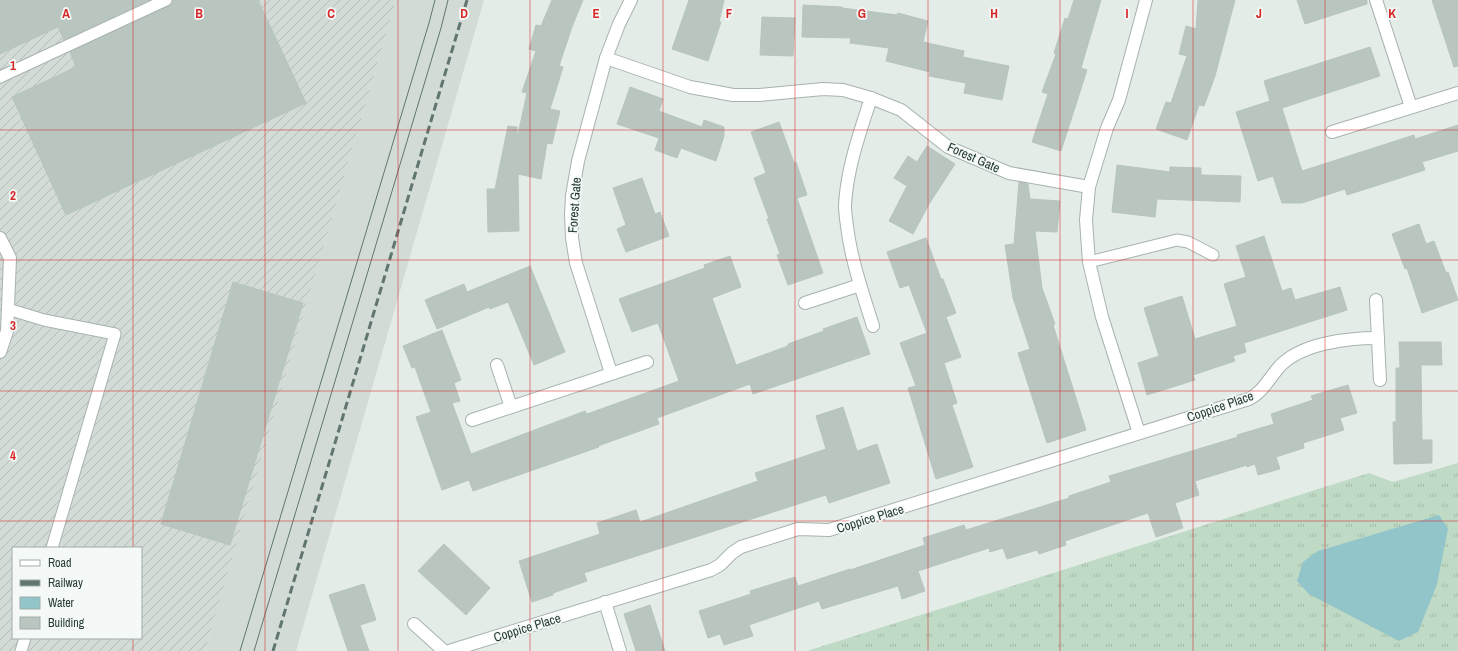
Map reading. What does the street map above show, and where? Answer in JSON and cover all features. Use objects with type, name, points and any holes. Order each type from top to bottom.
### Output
[{"type":"street","name":"Forest Gate","points":[[611,373],[576,263],[570,215],[578,161],[606,58],[619,24],[631,0]]},
{"type":"street","points":[[1139,433],[1102,318],[1089,262],[1086,220],[1089,187],[1107,128],[1119,100],[1146,0]]},
{"type":"street","points":[[1376,0],[1411,107]]},
{"type":"street","name":"Forest Gate","points":[[606,58],[690,87],[733,95],[759,95],[823,89],[843,90],[871,98],[901,110],[948,147],[1009,173],[1089,187]]},
{"type":"street","points":[[1332,132],[1458,93]]},
{"type":"street","points":[[871,98],[857,142],[846,187],[845,207],[848,236],[860,284],[873,326]]},
{"type":"street","points":[[0,238],[10,258],[7,331],[0,352]]},
{"type":"street","points":[[805,303],[860,284]]},
{"type":"street","points":[[1376,300],[1380,380]]},
{"type":"street","name":"Coppice Place","points":[[449,651],[711,570],[720,565],[732,553],[741,547],[798,528],[829,530],[1249,399],[1256,396],[1280,366],[1288,358],[1298,352],[1340,340],[1378,338]]},
{"type":"street","points":[[472,420],[647,362]]},
{"type":"street","points":[[497,365],[511,407]]},
{"type":"street","points":[[605,602],[620,651]]},
{"type":"street","points":[[414,624],[444,651]]},
{"type":"lane","points":[[0,77],[166,0]]},
{"type":"lane","points":[[1089,262],[1177,240],[1188,242],[1213,255]]},
{"type":"lane","points":[[8,309],[44,320],[116,334],[52,547]]},
{"type":"lane","points":[[21,651],[25,639]]},
{"type":"shaded area","points":[[0,0],[396,0],[205,651],[0,651]]},
{"type":"shaded area","points":[[396,0],[484,0],[296,651],[205,651]]},
{"type":"green space","points":[[1458,463],[1458,651],[807,651],[1369,473],[1393,482]]},
{"type":"water","points":[[1439,515],[1448,529],[1437,584],[1418,632],[1399,641],[1309,594],[1297,581],[1303,562],[1318,551]]},
{"type":"building","points":[[0,0],[149,0],[64,40],[58,27],[0,54]]},
{"type":"building","points":[[173,0],[258,0],[306,103],[66,215],[12,97],[76,67],[70,52],[169,6],[172,4]]},
{"type":"building","points":[[552,0],[583,0],[559,66],[563,67],[550,109],[560,111],[552,144],[547,143],[541,179],[518,174],[519,231],[488,232],[487,189],[495,189],[508,126],[517,127],[517,139],[527,93],[522,92],[536,51],[529,49],[536,25],[541,26]]},
{"type":"building","points":[[689,0],[724,0],[719,22],[721,22],[708,61],[672,49]]},
{"type":"building","points":[[1074,0],[1101,0],[1081,68],[1087,70],[1061,151],[1032,142],[1048,94],[1042,92],[1056,54],[1054,53],[1065,18],[1068,19]]},
{"type":"building","points":[[1198,0],[1235,0],[1215,76],[1204,106],[1199,105],[1187,140],[1156,129],[1166,102],[1171,103],[1187,56],[1179,54],[1186,26],[1196,29]]},
{"type":"building","points":[[1297,0],[1367,0],[1367,4],[1305,24]]},
{"type":"building","points":[[1432,0],[1458,0],[1458,66],[1454,67]]},
{"type":"building","points":[[803,5],[842,7],[897,15],[898,13],[928,21],[923,42],[964,51],[963,57],[1009,66],[1002,100],[964,93],[966,83],[929,76],[930,72],[886,61],[889,48],[850,43],[851,38],[802,37]]},
{"type":"building","points":[[762,17],[795,18],[793,56],[760,55]]},
{"type":"building","points":[[1370,47],[1380,76],[1282,108],[1302,171],[1414,135],[1415,139],[1458,125],[1458,151],[1422,162],[1425,170],[1347,195],[1345,189],[1302,203],[1282,203],[1273,176],[1258,181],[1236,112],[1270,101],[1264,81]]},
{"type":"building","points":[[630,87],[663,99],[659,111],[702,127],[704,120],[724,127],[724,136],[716,161],[681,148],[677,158],[655,150],[659,138],[617,124]]},
{"type":"building","points":[[779,122],[794,163],[796,162],[807,195],[797,198],[823,273],[788,285],[777,255],[780,254],[767,219],[769,219],[754,178],[766,173],[751,132]]},
{"type":"building","points":[[927,146],[955,164],[929,204],[913,234],[889,221],[907,186],[894,178],[908,156],[917,162]]},
{"type":"building","points":[[1117,165],[1170,172],[1170,167],[1201,168],[1201,175],[1241,176],[1240,202],[1157,199],[1155,217],[1112,212]]},
{"type":"building","points":[[642,178],[655,214],[660,212],[669,236],[626,252],[617,229],[626,225],[613,188]]},
{"type":"building","points":[[1019,182],[1028,184],[1030,199],[1060,201],[1057,232],[1035,231],[1042,288],[1055,324],[1053,325],[1086,430],[1047,443],[1018,353],[1030,349],[1013,298],[1005,245],[1014,244]]},
{"type":"building","points":[[1419,224],[1426,244],[1434,241],[1446,273],[1448,272],[1458,300],[1422,313],[1407,268],[1405,269],[1392,234]]},
{"type":"building","points":[[1264,236],[1282,291],[1291,288],[1295,300],[1340,287],[1347,310],[1244,343],[1246,352],[1233,356],[1235,361],[1193,375],[1195,380],[1147,395],[1138,363],[1159,356],[1144,308],[1182,296],[1195,339],[1237,326],[1224,284],[1246,277],[1236,246]]},
{"type":"building","points":[[926,238],[941,279],[943,279],[956,313],[946,317],[961,357],[944,363],[957,403],[952,405],[973,467],[936,479],[908,388],[916,386],[900,343],[927,333],[909,285],[900,288],[887,252]]},
{"type":"building","points":[[730,256],[741,287],[712,298],[736,365],[788,346],[788,344],[824,331],[823,329],[857,317],[870,354],[753,394],[750,384],[657,418],[659,424],[598,446],[599,447],[473,491],[469,480],[442,490],[416,417],[431,412],[415,367],[412,368],[403,346],[442,330],[461,380],[454,383],[460,401],[452,403],[471,454],[585,411],[587,414],[679,381],[658,323],[632,332],[619,299],[705,268],[704,265]]},
{"type":"building","points":[[530,266],[565,352],[534,365],[508,302],[490,309],[489,307],[437,329],[425,300],[464,284],[467,292]]},
{"type":"building","points":[[233,282],[303,303],[230,545],[161,524]]},
{"type":"building","points":[[1399,342],[1441,342],[1442,365],[1421,365],[1422,440],[1432,440],[1432,463],[1394,464],[1393,422],[1396,422],[1396,368],[1400,368]]},
{"type":"building","points":[[1348,385],[1357,413],[1340,418],[1344,430],[1303,443],[1304,448],[1276,457],[1280,469],[1258,475],[1255,464],[1247,467],[1247,465],[1195,481],[1199,495],[1175,503],[1183,528],[1156,537],[1148,513],[1065,541],[1066,545],[1039,554],[1037,550],[1007,559],[1003,548],[990,552],[989,548],[918,571],[925,591],[902,599],[898,586],[822,609],[819,601],[749,625],[753,636],[724,645],[720,634],[708,638],[699,611],[751,594],[750,591],[795,577],[798,586],[925,545],[923,538],[964,525],[966,530],[1069,498],[1069,496],[1111,482],[1109,476],[1238,437],[1237,435],[1274,424],[1271,414],[1313,400],[1311,396]]},
{"type":"building","points":[[843,407],[857,451],[877,444],[890,483],[829,503],[826,495],[584,573],[587,581],[532,602],[519,561],[600,534],[597,523],[636,510],[640,522],[758,481],[755,473],[826,449],[816,416]]},
{"type":"building","points":[[444,544],[490,588],[466,615],[418,571]]},
{"type":"building","points":[[364,584],[376,620],[360,625],[369,651],[348,651],[329,595]]},
{"type":"building","points":[[650,605],[665,651],[636,651],[624,614]]},
{"type":"tram line","points":[[240,651],[435,0]]},
{"type":"tram line","points":[[254,651],[441,28],[448,0]]},
{"type":"railway","points":[[273,651],[467,0]]}]
